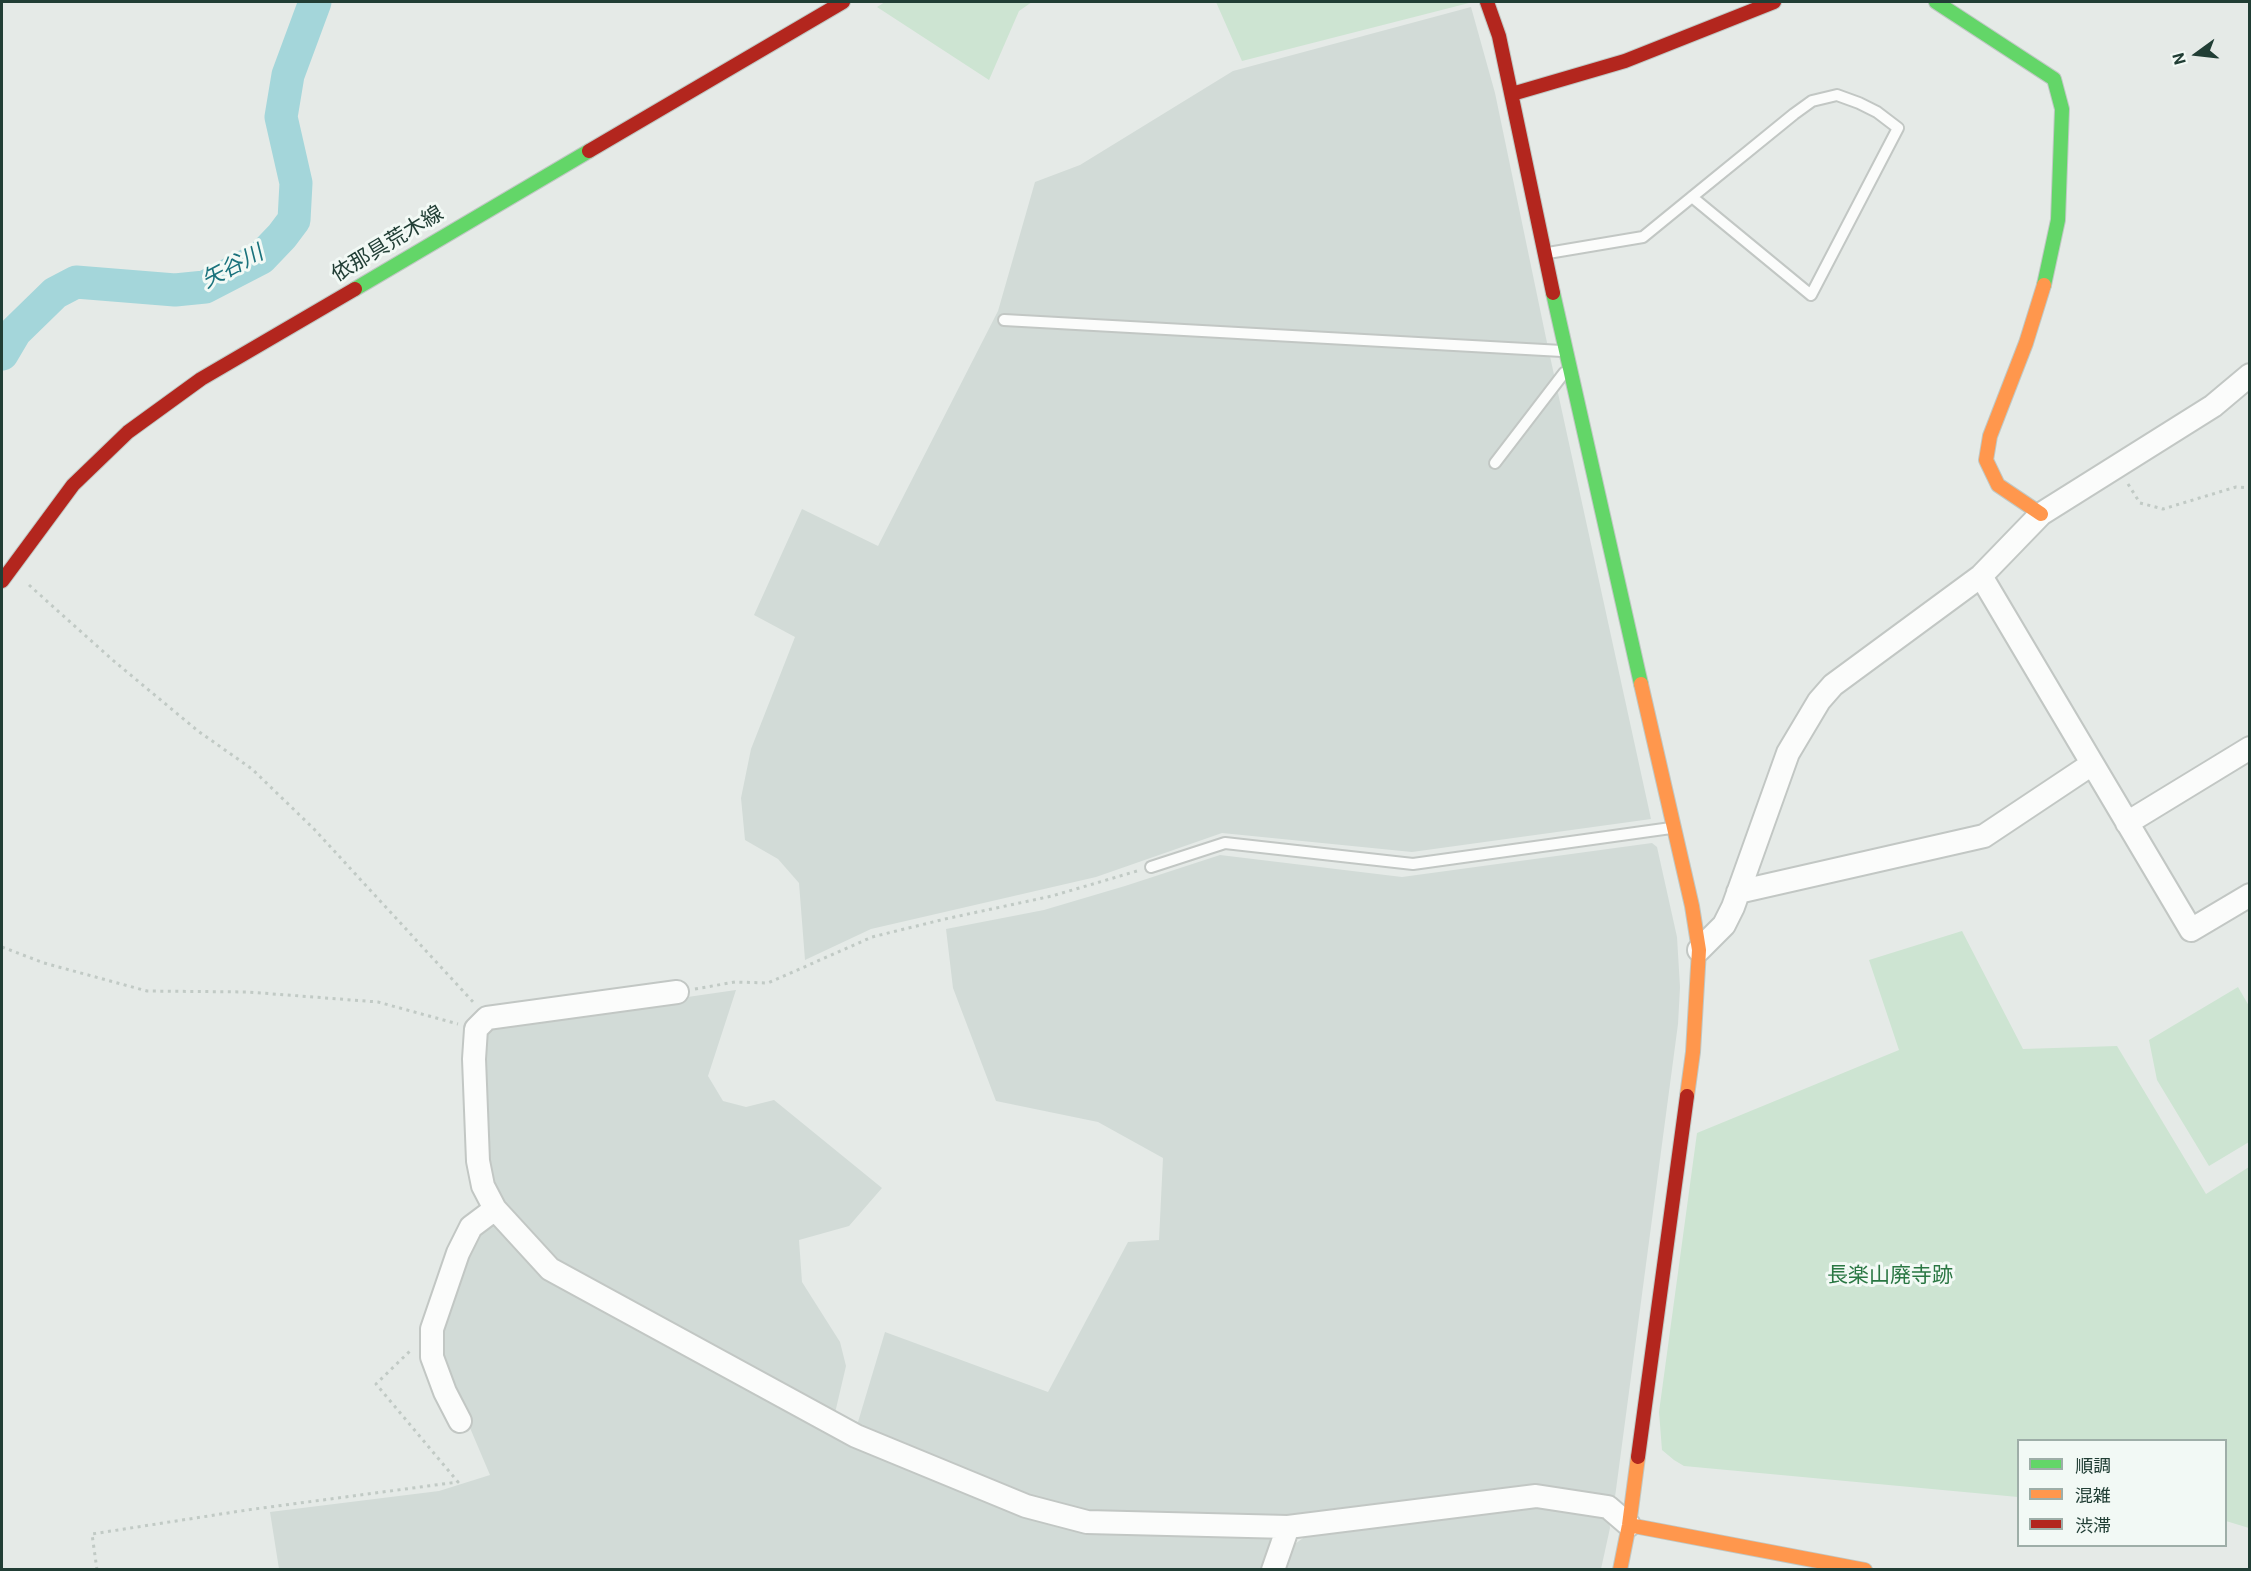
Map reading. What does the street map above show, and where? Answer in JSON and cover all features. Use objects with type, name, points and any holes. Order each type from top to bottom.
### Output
[{"type":"street","name":"依那具荒木線","points":[[2,581],[73,485],[128,432],[201,379],[843,2]]},
{"type":"street","points":[[1488,2],[1499,36],[1512,94],[1565,351],[1672,827],[1692,906],[1700,950],[1693,1052],[1629,1525],[1620,1569]]},
{"type":"street","points":[[1512,94],[1625,61],[1774,2]]},
{"type":"street","points":[[1936,2],[2054,79],[2062,109],[2058,220],[2045,283],[2026,343],[1990,436],[1986,460],[1998,485],[2041,514]]},
{"type":"street","points":[[1700,950],[1724,925],[1788,753],[1819,701],[1833,685],[1982,576],[2041,514],[2213,406],[2250,375]]},
{"type":"street","points":[[1982,576],[2191,930],[2250,895]]},
{"type":"street","points":[[2127,823],[2250,748]]},
{"type":"street","points":[[1738,892],[1984,836],[2092,764]]},
{"type":"street","points":[[677,992],[481,1023],[474,1059],[478,1161],[483,1186],[495,1209],[550,1269],[856,1436],[1026,1506],[1087,1522],[1288,1527],[1536,1496],[1608,1507],[1629,1525],[1750,1559],[1865,1569]]},
{"type":"street","points":[[460,1421],[445,1392],[432,1358],[432,1329],[466,1235],[471,1227],[495,1209]]},
{"type":"street","points":[[1273,1569],[1288,1527]]},
{"type":"lane","points":[[1544,254],[1643,237],[1692,197],[1812,101],[1837,95],[1877,112],[1898,128],[1811,295],[1692,197]]},
{"type":"lane","points":[[1004,320],[1565,351]]},
{"type":"lane","points":[[1495,463],[1569,367]]},
{"type":"lane","points":[[1150,867],[1225,843],[1413,864],[1672,827]]},
{"type":"path","points":[[2117,467],[2140,503],[2163,509],[2236,487],[2250,488]]},
{"type":"path","points":[[11,569],[115,662],[182,717],[252,769],[314,829],[481,1023]]},
{"type":"path","points":[[677,992],[735,982],[768,983],[872,937],[1052,896],[1150,867]]},
{"type":"path","points":[[2,947],[44,963],[147,991],[248,992],[378,1002],[481,1023]]},
{"type":"path","points":[[96,1569],[92,1534],[248,1510],[458,1482],[376,1384],[432,1329]]},
{"type":"shaded area","points":[[1471,7],[1495,93],[1651,819],[1412,852],[1222,833],[1096,877],[871,929],[805,960],[799,883],[778,859],[745,840],[741,798],[751,749],[795,637],[754,615],[802,509],[878,546],[998,311],[1035,182],[1080,165],[1233,71]]},
{"type":"shaded area","points":[[1652,843],[1657,847],[1677,937],[1680,987],[1678,1024],[1615,1497],[1548,1487],[1515,1487],[1289,1515],[1266,1570],[279,1569],[270,1512],[439,1491],[490,1475],[439,1355],[439,1324],[474,1235],[505,1209],[488,1170],[482,1037],[494,1025],[736,990],[708,1076],[723,1101],[746,1107],[774,1100],[882,1188],[849,1226],[799,1240],[802,1282],[840,1342],[846,1366],[835,1413],[858,1422],[885,1332],[1048,1392],[1128,1242],[1159,1240],[1163,1158],[1098,1122],[996,1101],[953,988],[946,929],[1044,910],[1220,855],[1402,877]]},
{"type":"shaded area","points":[[1544,1506],[1583,1511],[1609,1520],[1610,1528],[1601,1569],[1284,1570],[1292,1546],[1313,1531]]},
{"type":"green space","points":[[885,2],[1032,2],[1019,11],[989,80],[877,7]]},
{"type":"green space","points":[[1216,2],[1469,2],[1469,3],[1242,61]]},
{"type":"green space","name":"長楽山廃寺跡","points":[[1962,931],[2023,1049],[2117,1046],[2206,1194],[2249,1167],[2249,1528],[2227,1521],[2227,1439],[2017,1439],[2017,1497],[1684,1466],[1662,1450],[1659,1412],[1697,1133],[1899,1050],[1869,960]]},
{"type":"green space","points":[[2238,987],[2249,1006],[2249,1142],[2209,1166],[2157,1080],[2149,1040]]},
{"type":"waterway","name":"矢谷川","points":[[2,354],[15,332],[55,293],[76,282],[175,290],[205,287],[261,258],[282,236],[294,220],[296,183],[281,117],[288,75],[315,2]]},
{"type":"traffic: fast","points":[[1936,2],[2054,79],[2062,109],[2058,220],[2044,285]]},
{"type":"traffic: fast","points":[[355,289],[589,151]]},
{"type":"traffic: fast","points":[[1553,293],[1641,684]]},
{"type":"traffic: slow","points":[[2041,514],[1998,485],[1986,460],[1990,436],[2026,343],[2044,285]]},
{"type":"traffic: slow","points":[[1641,684],[1692,906],[1699,950],[1693,1052],[1687,1096]]},
{"type":"traffic: slow","points":[[1620,1570],[1629,1525],[1638,1457]]},
{"type":"traffic: slow","points":[[1629,1525],[1865,1570]]},
{"type":"traffic: jam","points":[[589,151],[843,2]]},
{"type":"traffic: jam","points":[[1487,2],[1499,36],[1553,293]]},
{"type":"traffic: jam","points":[[1512,94],[1625,61],[1774,2]]},
{"type":"traffic: jam","points":[[2,581],[73,485],[128,432],[201,379],[355,289]]},
{"type":"traffic: jam","points":[[1638,1457],[1687,1096]]}]
